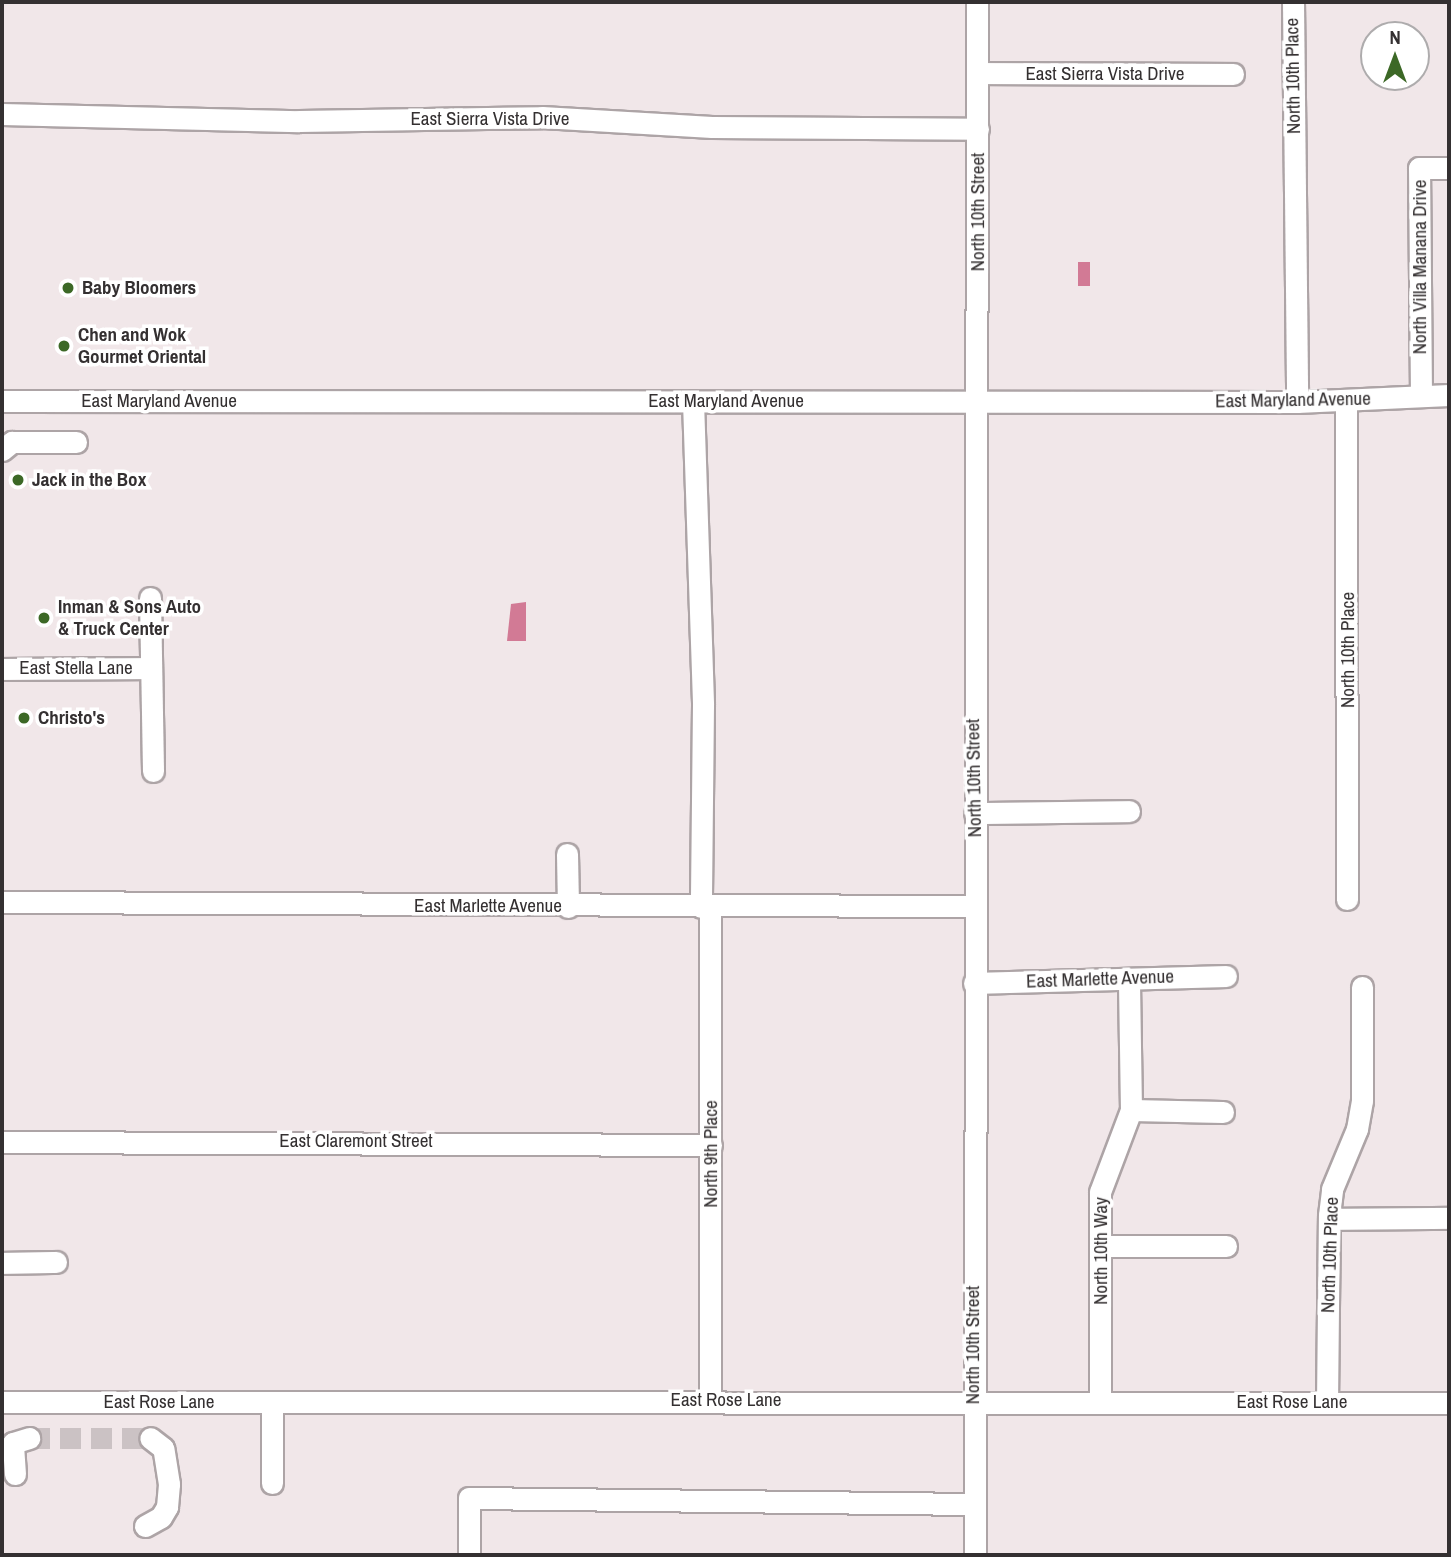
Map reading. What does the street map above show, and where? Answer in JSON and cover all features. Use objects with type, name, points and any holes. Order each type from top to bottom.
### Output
[{"type":"street","name":"North 10th Street","points":[[975,1555],[972,1400],[977,2]]},
{"type":"street","name":"North 10th Place","points":[[1293,2],[1297,402]]},
{"type":"street","name":"East Sierra Vista Drive","points":[[977,73],[1233,74]]},
{"type":"street","name":"East Sierra Vista Drive","points":[[2,114],[299,121],[542,117],[712,127],[978,128]]},
{"type":"street","name":"North Villa Manana Drive","points":[[1421,395],[1419,168],[1449,168]]},
{"type":"street","name":"East Maryland Avenue","points":[[2,401],[1297,402],[1449,395]]},
{"type":"street","name":"North 10th Place","points":[[1346,400],[1347,899]]},
{"type":"street","name":"North 9th Place","points":[[693,401],[703,705],[711,1145],[710,1400]]},
{"type":"street","points":[[2,450],[12,442],[76,442]]},
{"type":"street","points":[[150,598],[153,771]]},
{"type":"street","name":"East Stella Lane","points":[[2,669],[150,668]]},
{"type":"street","points":[[975,813],[1129,811]]},
{"type":"street","points":[[567,854],[568,907]]},
{"type":"street","name":"East Marlette Avenue","points":[[2,902],[568,907],[974,906]]},
{"type":"street","name":"East Marlette Avenue","points":[[974,983],[1129,981],[1226,976]]},
{"type":"street","name":"North 10th Way","points":[[1100,1401],[1103,1246],[1100,1192],[1131,1110],[1129,981]]},
{"type":"street","name":"North 10th Place","points":[[1327,1403],[1329,1219],[1332,1189],[1357,1129],[1362,1100],[1362,986]]},
{"type":"street","points":[[1131,1110],[1223,1112]]},
{"type":"street","name":"East Claremont Street","points":[[2,1142],[711,1145]]},
{"type":"street","points":[[1329,1219],[1449,1218]]},
{"type":"street","points":[[1103,1246],[1226,1246]]},
{"type":"street","points":[[2,1263],[56,1262]]},
{"type":"street","name":"East Rose Lane","points":[[2,1402],[214,1411],[272,1402],[972,1400],[1449,1403]]},
{"type":"street","points":[[272,1402],[272,1483]]},
{"type":"street","points":[[15,1474],[13,1444],[29,1438]]},
{"type":"street","points":[[145,1526],[161,1517],[167,1507],[169,1484],[163,1448],[150,1438]]},
{"type":"street","points":[[469,1555],[469,1498],[975,1503]]},
{"type":"shaded area","points":[[1078,262],[1090,262],[1090,286],[1078,286]]},
{"type":"shaded area","points":[[526,602],[526,641],[507,641],[511,604]]},
{"type":"tunnel","points":[[29,1438],[150,1438]]},
{"type":"place","name":"Baby Bloomers","points":[[68,288]]},
{"type":"place","name":"Chen and Wok Gourmet Oriental","points":[[64,346]]},
{"type":"place","name":"Jack in the Box","points":[[18,480]]},
{"type":"place","name":"Inman & Sons Auto & Truck Center","points":[[44,618]]},
{"type":"place","name":"Christo's","points":[[24,718]]}]
